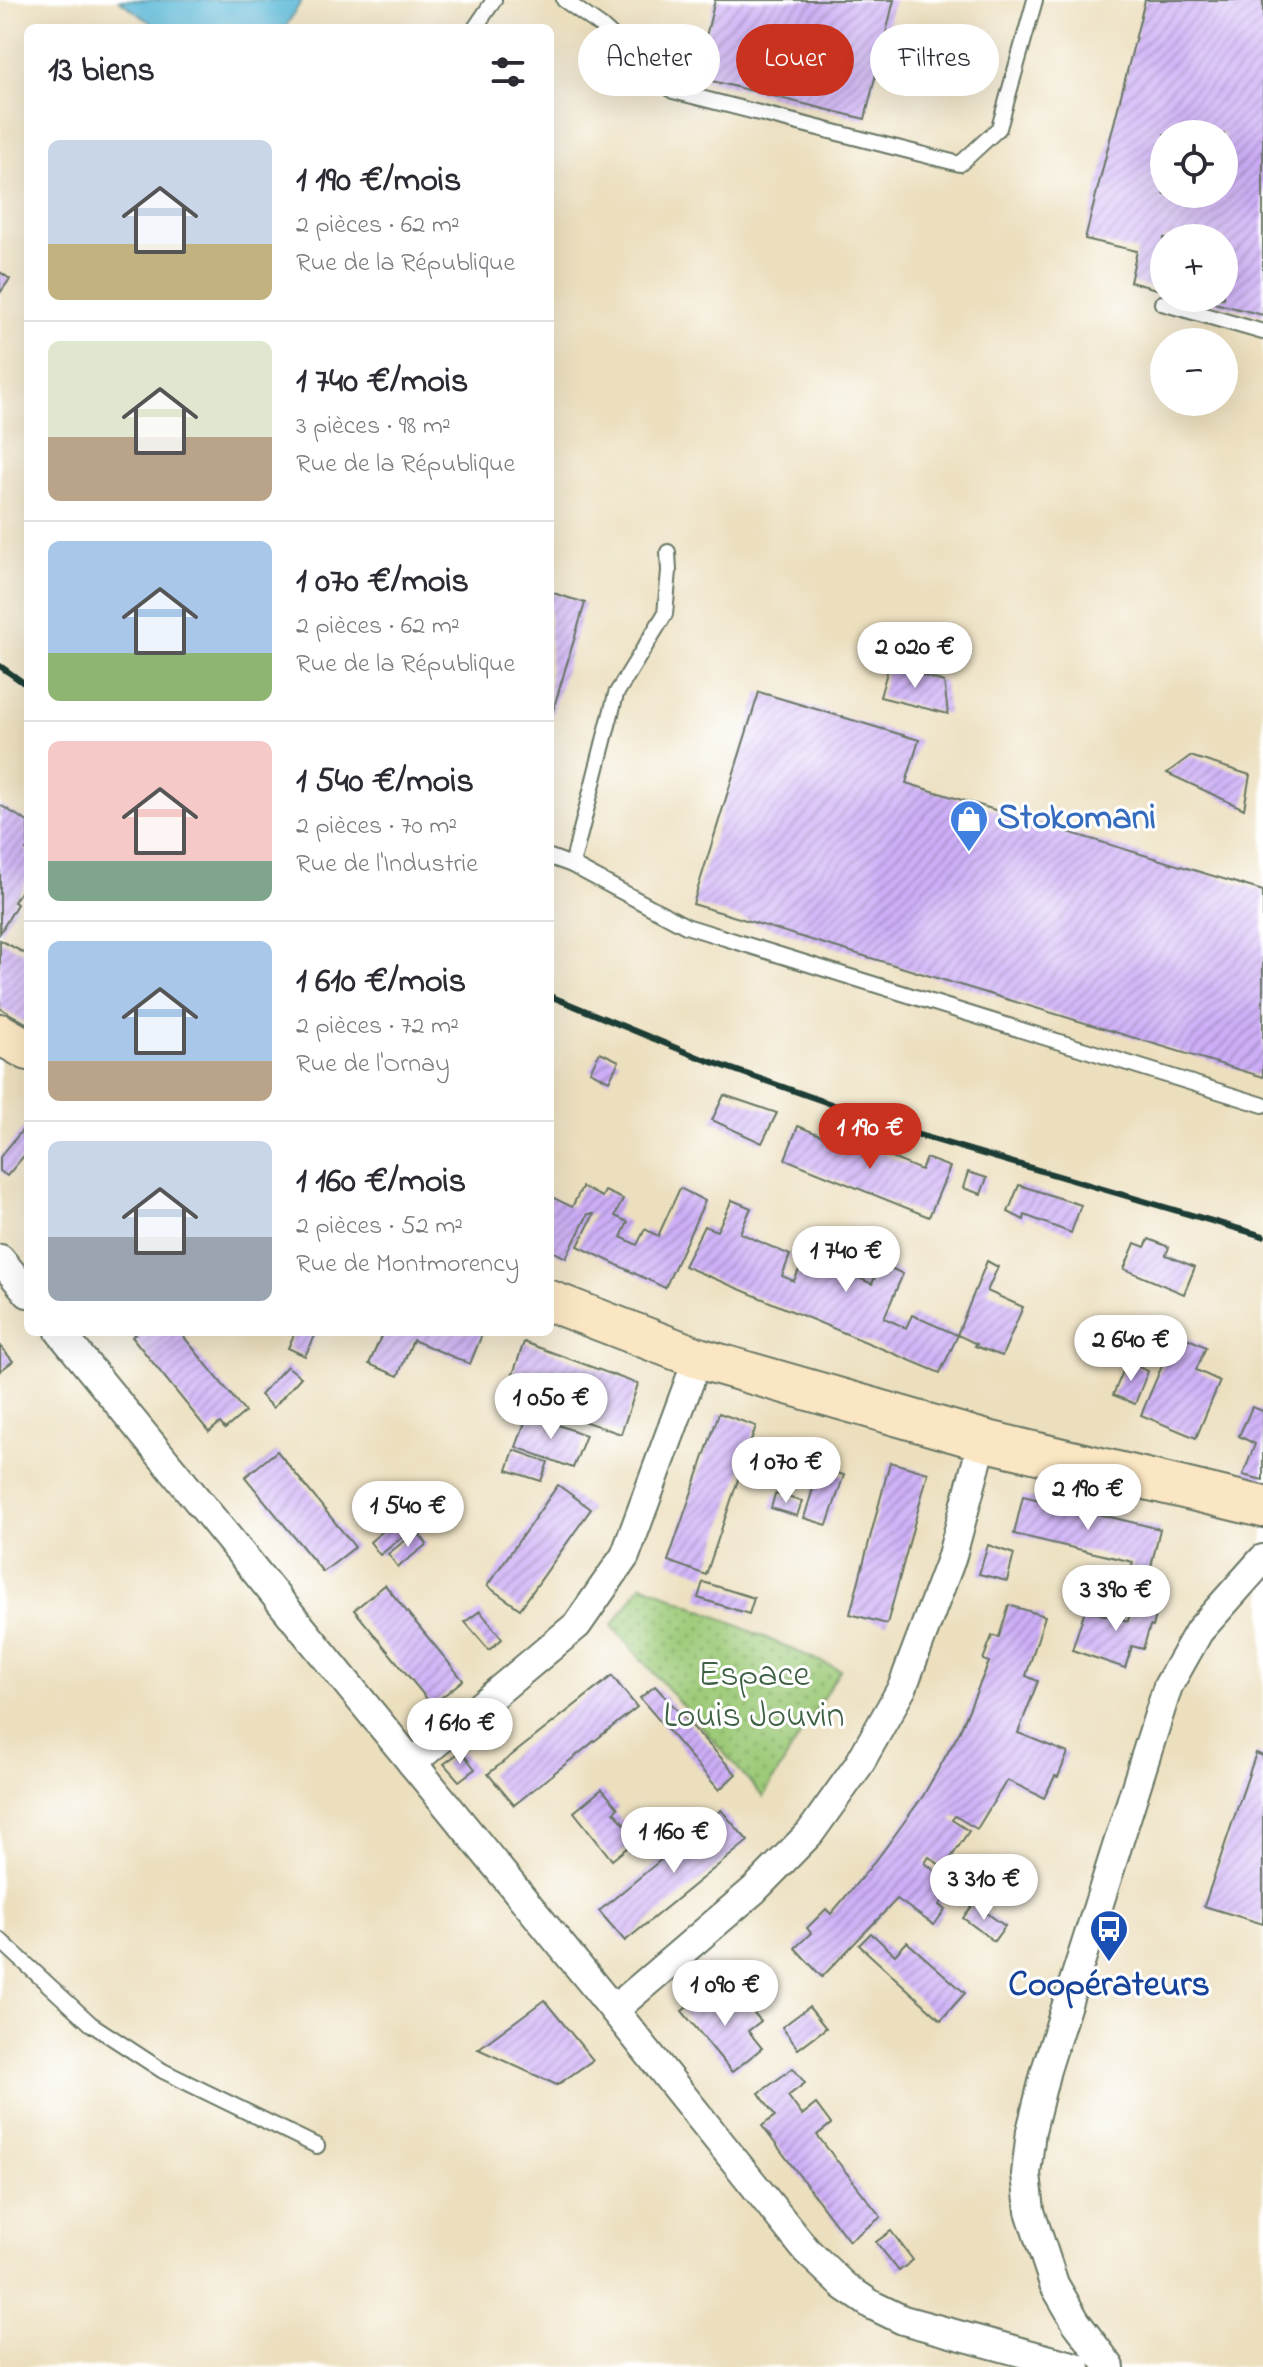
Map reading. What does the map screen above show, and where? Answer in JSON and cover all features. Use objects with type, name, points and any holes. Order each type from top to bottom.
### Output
[{"type":"street","points":[[0,1034],[24,1048]]},
{"type":"street","points":[[0,1259],[24,1288]]},
{"type":"street","points":[[554,1303],[698,1358],[983,1440],[1263,1507]]},
{"type":"street","points":[[63,1336],[806,2250],[844,2286],[872,2305],[903,2320],[1076,2367]]},
{"type":"street","points":[[412,1763],[577,1625],[625,1556],[698,1358]]},
{"type":"street","points":[[614,2010],[754,1890],[810,1833],[858,1766],[902,1688],[951,1559],[983,1440]]},
{"type":"street","points":[[1110,2367],[1076,2322],[1054,2284],[1041,2250],[1030,2211],[1026,2174],[1031,2131],[1046,2070],[1168,1686],[1199,1631],[1263,1559]]},
{"type":"lane","points":[[478,24],[494,0]]},
{"type":"lane","points":[[564,0],[601,26],[673,91],[960,164],[999,128],[1035,0]]},
{"type":"lane","points":[[1193,312],[1263,332]]},
{"type":"lane","points":[[572,865],[616,694],[665,614],[668,552]]},
{"type":"lane","points":[[554,858],[686,926],[1263,1105]]},
{"type":"lane","points":[[0,1940],[91,2024],[163,2071],[317,2146]]},
{"type":"green space","name":"Espace Louis Jouvin","points":[[642,1584],[840,1670],[763,1797],[612,1626]]},
{"type":"water","points":[[119,0],[302,0],[287,24],[152,24]]},
{"type":"building","points":[[715,0],[894,0],[888,24],[870,24],[871,96],[865,119],[772,96],[854,96],[854,24],[736,24],[736,87],[720,83],[720,24],[709,24]]},
{"type":"building","points":[[1145,0],[1263,0],[1263,315],[1238,309],[1238,224],[1150,224],[1150,287],[1130,282],[1137,251],[1085,239]]},
{"type":"building","points":[[0,272],[10,279],[0,293]]},
{"type":"building","points":[[554,593],[585,603],[554,707]]},
{"type":"building","points":[[889,665],[944,682],[948,714],[880,697]]},
{"type":"building","points":[[759,692],[919,740],[906,783],[1263,891],[1263,1077],[693,904]]},
{"type":"building","points":[[1190,756],[1250,775],[1244,809],[1167,773]]},
{"type":"building","points":[[0,805],[24,820],[24,886],[0,933]]},
{"type":"building","points":[[0,940],[24,953],[24,1022],[0,1008]]},
{"type":"building","points":[[600,1052],[619,1061],[609,1081],[590,1071]]},
{"type":"building","points":[[724,1095],[777,1113],[762,1143],[712,1120]]},
{"type":"building","points":[[798,1126],[849,1147],[851,1141],[921,1170],[926,1158],[950,1167],[929,1217],[785,1159]]},
{"type":"building","points":[[24,1128],[24,1156],[7,1176],[0,1171],[0,1157]]},
{"type":"building","points":[[968,1172],[987,1178],[981,1194],[963,1188]]},
{"type":"building","points":[[1019,1185],[1081,1205],[1071,1233],[1025,1215],[1024,1220],[1008,1212]]},
{"type":"building","points":[[582,1187],[602,1197],[605,1191],[623,1199],[615,1216],[628,1222],[621,1237],[637,1245],[645,1229],[658,1236],[680,1188],[705,1201],[665,1288],[578,1246],[594,1214],[588,1214],[566,1258],[554,1252],[554,1198],[572,1207]]},
{"type":"building","points":[[732,1200],[751,1208],[740,1233],[790,1255],[782,1276],[794,1281],[812,1241],[856,1259],[850,1274],[872,1284],[881,1263],[903,1274],[884,1318],[906,1328],[912,1315],[957,1335],[987,1261],[998,1267],[987,1291],[1023,1307],[1002,1356],[975,1346],[977,1344],[958,1335],[940,1373],[684,1266],[704,1226],[717,1231]]},
{"type":"building","points":[[1149,1239],[1169,1247],[1166,1255],[1195,1267],[1184,1294],[1124,1269],[1135,1243],[1145,1247]]},
{"type":"building","points":[[1176,1333],[1206,1347],[1196,1370],[1220,1381],[1196,1438],[1141,1415]]},
{"type":"building","points":[[183,1336],[245,1412],[225,1429],[220,1423],[209,1432],[132,1337]]},
{"type":"building","points":[[293,1336],[315,1336],[305,1356],[288,1348]]},
{"type":"building","points":[[381,1336],[481,1336],[470,1364],[413,1340],[398,1376],[369,1364]]},
{"type":"building","points":[[524,1342],[638,1384],[621,1434],[577,1419],[582,1406],[511,1380]]},
{"type":"building","points":[[0,1346],[13,1361],[0,1371]]},
{"type":"building","points":[[1127,1362],[1148,1371],[1135,1404],[1113,1395]]},
{"type":"building","points":[[287,1366],[301,1377],[273,1408],[260,1395]]},
{"type":"building","points":[[1252,1407],[1263,1411],[1263,1480],[1243,1475],[1255,1444],[1239,1436]]},
{"type":"building","points":[[719,1413],[756,1426],[706,1575],[668,1561]]},
{"type":"building","points":[[528,1414],[586,1435],[573,1468],[516,1447]]},
{"type":"building","points":[[514,1450],[548,1462],[541,1481],[507,1470]]},
{"type":"building","points":[[277,1451],[355,1547],[323,1572],[245,1477]]},
{"type":"building","points":[[890,1462],[928,1473],[887,1624],[850,1614]]},
{"type":"building","points":[[819,1469],[844,1475],[827,1525],[804,1518]]},
{"type":"building","points":[[558,1485],[591,1509],[520,1609],[487,1586]]},
{"type":"building","points":[[775,1494],[802,1501],[797,1516],[771,1508]]},
{"type":"building","points":[[1023,1496],[1160,1529],[1149,1575],[1131,1570],[1133,1562],[1014,1534]]},
{"type":"building","points":[[395,1521],[406,1534],[380,1555],[370,1542]]},
{"type":"building","points":[[417,1531],[427,1544],[398,1567],[388,1554]]},
{"type":"building","points":[[988,1545],[1014,1554],[1007,1581],[979,1574]]},
{"type":"building","points":[[703,1582],[754,1598],[749,1614],[698,1598]]},
{"type":"building","points":[[385,1585],[463,1680],[432,1705],[354,1610]]},
{"type":"building","points":[[1135,1597],[1159,1603],[1143,1649],[1132,1646],[1125,1668],[1072,1650],[1085,1610],[1128,1621]]},
{"type":"building","points":[[1009,1605],[1045,1616],[1026,1676],[1038,1681],[1018,1733],[1068,1753],[1058,1777],[1055,1776],[1044,1798],[1007,1780],[977,1829],[955,1816],[952,1820],[969,1831],[944,1868],[929,1857],[925,1863],[954,1886],[939,1905],[945,1910],[934,1925],[897,1899],[822,1977],[795,1948],[811,1933],[807,1928],[826,1909],[831,1914],[878,1858],[923,1796],[960,1731],[989,1662],[983,1660],[992,1636],[999,1637]]},
{"type":"building","points":[[480,1611],[502,1639],[489,1650],[465,1622]]},
{"type":"building","points":[[612,1676],[637,1707],[514,1805],[488,1774]]},
{"type":"building","points":[[655,1686],[736,1774],[719,1790],[640,1698]]},
{"type":"building","points":[[461,1751],[475,1769],[459,1781],[444,1764]]},
{"type":"building","points":[[1256,1753],[1263,1756],[1263,1924],[1204,1906]]},
{"type":"building","points":[[602,1789],[618,1808],[614,1812],[638,1839],[612,1860],[574,1812]]},
{"type":"building","points":[[721,1810],[748,1841],[625,1941],[599,1911]]},
{"type":"building","points":[[974,1904],[1005,1926],[994,1941],[963,1918]]},
{"type":"building","points":[[871,1933],[895,1955],[907,1942],[965,1993],[941,2020],[859,1945]]},
{"type":"building","points":[[713,1987],[731,2010],[743,2000],[761,2021],[748,2031],[762,2048],[732,2072],[682,2011]]},
{"type":"building","points":[[544,2000],[593,2060],[557,2085],[478,2049]]},
{"type":"building","points":[[809,2007],[826,2028],[798,2049],[782,2027]]},
{"type":"building","points":[[793,2068],[805,2083],[788,2096],[802,2115],[816,2104],[831,2124],[817,2135],[881,2217],[849,2241],[762,2126],[775,2116],[759,2093]]},
{"type":"building","points":[[891,2231],[913,2260],[899,2271],[876,2242]]},
{"type":"railway","points":[[0,666],[24,683]]},
{"type":"railway","points":[[554,998],[698,1057],[922,1136],[1263,1236]]},
{"type":"place","name":"Stokomani","points":[[969,853]]},
{"type":"place","name":"Coopérateurs","points":[[1109,1963]]}]
